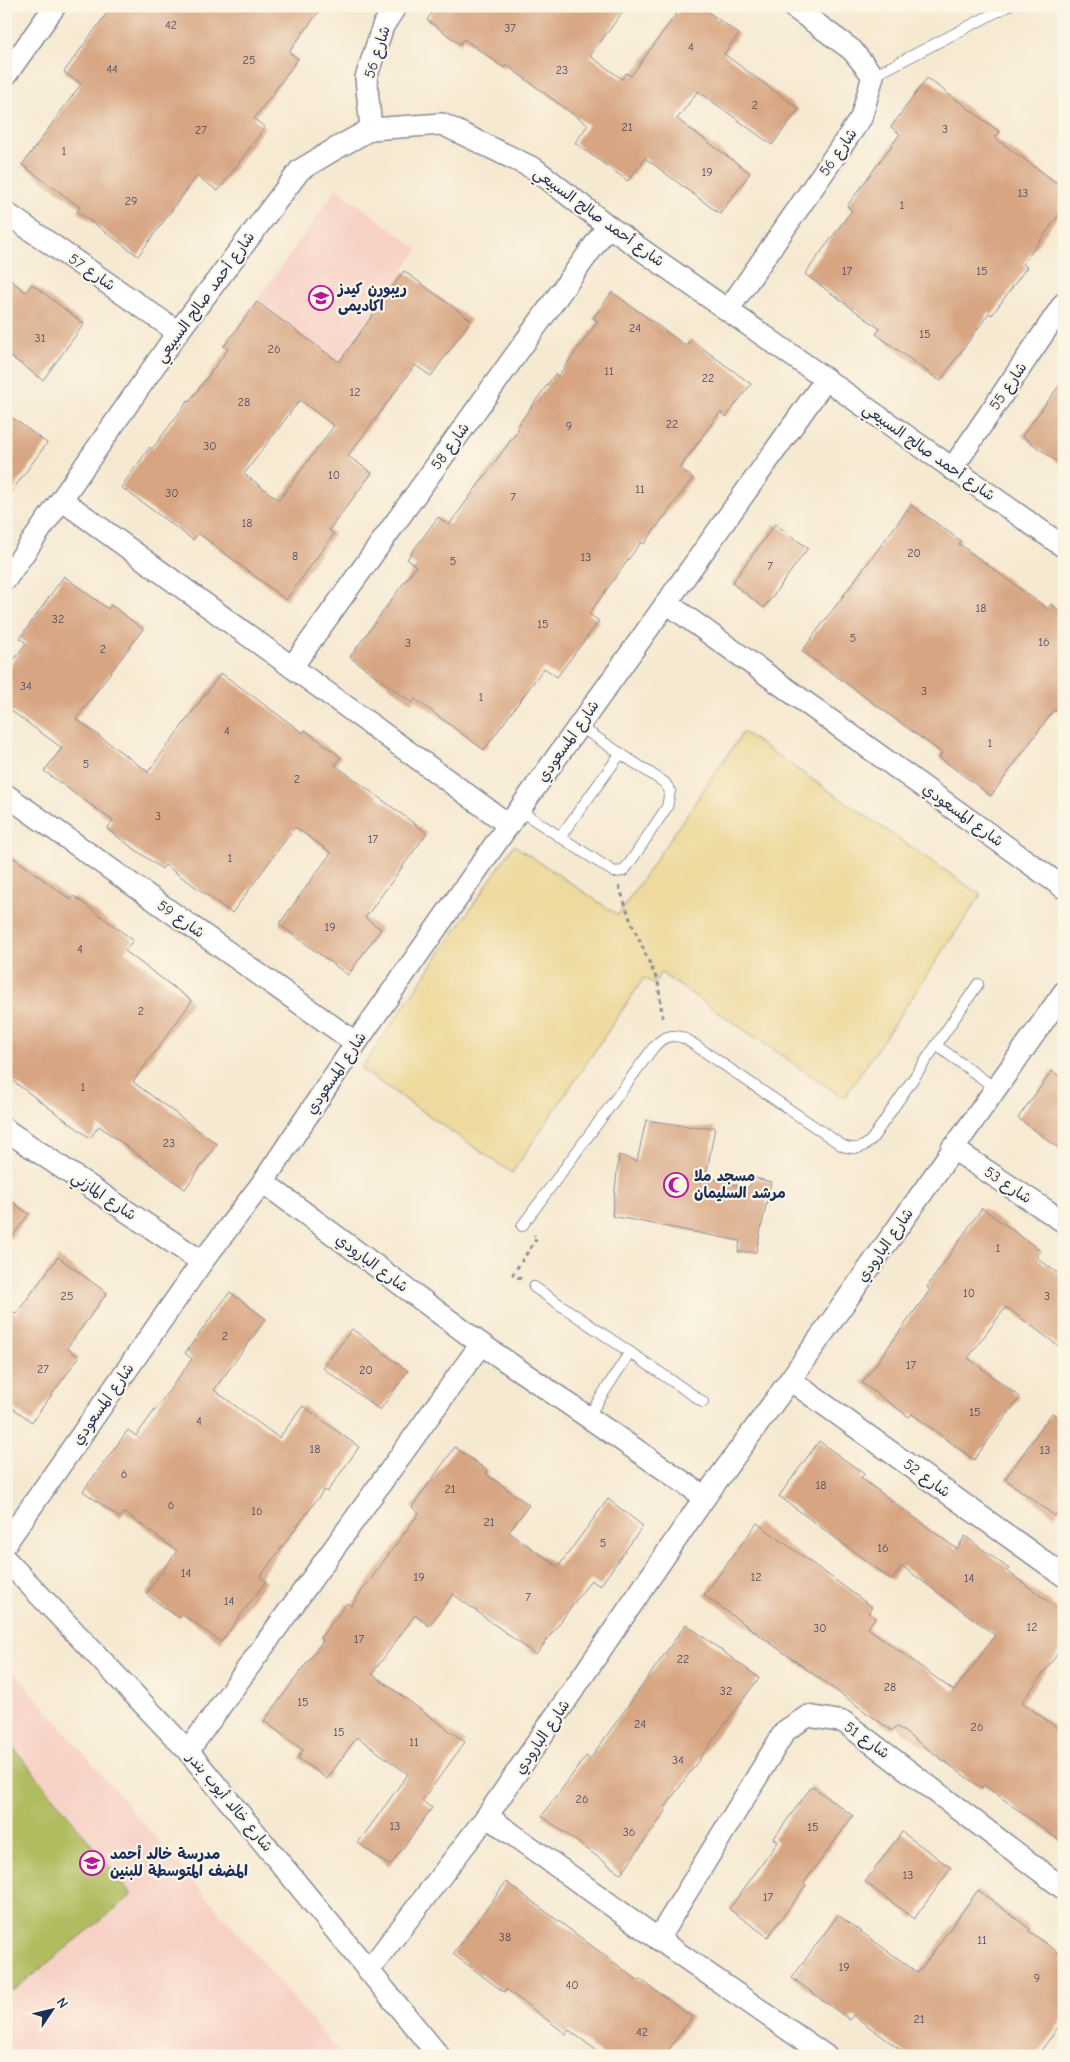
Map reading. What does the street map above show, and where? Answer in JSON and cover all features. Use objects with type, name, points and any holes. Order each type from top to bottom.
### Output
[{"type":"street","points":[[6,75],[55,6]]},
{"type":"street","name":"شارع 56","points":[[371,129],[366,78],[384,26],[396,6]]},
{"type":"street","points":[[792,6],[852,50],[873,76]]},
{"type":"street","name":"شارع 56","points":[[728,310],[861,118],[873,76]]},
{"type":"street","name":"شارع أحمد صالح السبيعي","points":[[6,579],[178,332],[300,170],[371,129],[442,124],[535,169],[608,226],[1064,547]]},
{"type":"street","name":"شارع 57","points":[[6,213],[178,332]]},
{"type":"street","name":"شارع 58","points":[[292,667],[608,226]]},
{"type":"street","name":"شارع 55","points":[[952,468],[1064,303]]},
{"type":"street","name":"شارع المسعودي","points":[[6,1543],[202,1262],[263,1182],[356,1043],[514,818],[826,379]]},
{"type":"street","points":[[62,500],[292,667],[514,818]]},
{"type":"street","name":"شارع المسعودي","points":[[667,602],[1064,888]]},
{"type":"street","name":"شارع 59","points":[[6,795],[356,1043]]},
{"type":"street","name":"شارع البارودي","points":[[369,1970],[487,1816],[705,1496],[790,1380],[1064,992]]},
{"type":"street","name":"شارع المازني","points":[[6,1130],[202,1262]]},
{"type":"street","name":"شارع 53","points":[[952,1148],[1064,1222]]},
{"type":"street","name":"شارع البارودي","points":[[263,1182],[481,1344],[705,1496]]},
{"type":"street","points":[[188,1751],[481,1344]]},
{"type":"street","name":"شارع 52","points":[[790,1380],[1064,1576]]},
{"type":"street","name":"شارع خالد أيوب بندر","points":[[6,1560],[188,1751],[439,2056]]},
{"type":"street","name":"شارع 51","points":[[658,1939],[784,1731],[808,1716],[844,1722],[1064,1889]]},
{"type":"street","points":[[487,1816],[658,1939],[826,2056]]},
{"type":"lane","points":[[873,76],[1008,6]]},
{"type":"lane","points":[[514,818],[560,837],[614,872],[623,871],[629,864],[667,807],[670,791],[665,783],[579,726]]},
{"type":"lane","points":[[560,837],[621,753]]},
{"type":"lane","points":[[522,1226],[653,1048],[666,1037],[672,1035],[686,1039],[843,1146],[859,1149],[872,1139],[978,984]]},
{"type":"lane","points":[[936,1045],[995,1088]]},
{"type":"lane","points":[[534,1287],[703,1402]]},
{"type":"lane","points":[[588,1417],[630,1352]]},
{"type":"path","points":[[614,872],[630,919],[658,982],[666,1037]]},
{"type":"path","points":[[522,1226],[537,1238],[513,1274],[534,1287]]},
{"type":"shaded area","name":"ريبورن كيدز اكاديمى","points":[[337,189],[418,249],[306,405],[224,346]]},
{"type":"shaded area","name":"مدرسة خالد أحمد المضف المتوسطة للبنين","points":[[10,1667],[342,2056],[6,2056],[6,1670]]},
{"type":"green space","points":[[6,1738],[132,1895],[13,1991],[6,1983]]},
{"type":"sand","points":[[743,732],[981,895],[844,1098],[661,973],[653,984],[644,978],[512,1173],[361,1069],[514,845],[618,915]]},
{"type":"building","points":[[112,6],[323,6],[289,52],[298,59],[254,119],[265,127],[218,191],[197,176],[138,256],[77,211],[80,207],[22,165],[81,84],[64,72]]},
{"type":"building","points":[[437,6],[627,6],[590,56],[622,79],[626,73],[631,76],[682,6],[700,6],[739,34],[724,54],[799,109],[772,145],[698,91],[677,119],[750,173],[720,214],[645,158],[628,181],[575,143],[588,125],[506,65],[504,68],[464,39],[460,44],[427,20]]},
{"type":"building","points":[[927,78],[1000,132],[995,138],[1064,188],[1064,208],[1023,264],[1027,267],[992,315],[989,313],[940,381],[876,334],[880,329],[805,274],[852,210],[847,206],[900,134],[891,127]]},
{"type":"building","points":[[404,271],[471,320],[431,376],[415,365],[348,456],[372,473],[329,530],[334,534],[286,600],[198,533],[193,540],[121,487],[150,447],[152,449],[189,402],[228,349],[224,346],[257,302],[339,362]],"holes":[[[300,400],[334,426],[279,500],[244,474]]]},
{"type":"building","points":[[6,277],[26,292],[32,284],[84,324],[43,380],[6,353]]},
{"type":"building","points":[[612,292],[686,346],[690,339],[751,384],[726,417],[720,412],[680,468],[693,478],[644,544],[641,542],[589,614],[599,621],[557,677],[544,668],[484,750],[415,699],[412,703],[350,657],[416,566],[407,559],[438,517],[449,525],[519,429],[516,428],[555,374],[558,376],[598,321],[593,318]]},
{"type":"building","points":[[1064,379],[1064,467],[1022,436]]},
{"type":"building","points":[[6,413],[47,443],[6,499]]},
{"type":"building","points":[[911,505],[961,541],[959,544],[1048,609],[1051,604],[1064,614],[1064,702],[1057,711],[1054,710],[991,796],[939,757],[942,753],[802,651]]},
{"type":"building","points":[[775,524],[808,548],[764,608],[732,583]]},
{"type":"building","points":[[64,576],[108,609],[111,605],[143,629],[76,719],[148,772],[221,673],[303,733],[305,730],[341,757],[335,765],[427,833],[365,918],[381,929],[348,975],[279,924],[331,853],[295,827],[232,913],[165,865],[162,869],[107,829],[113,821],[44,771],[62,748],[6,707],[6,671],[26,643],[20,638]]},
{"type":"building","points":[[6,852],[71,900],[74,896],[133,940],[125,951],[192,1001],[133,1082],[217,1144],[185,1189],[99,1126],[90,1138],[6,1076]]},
{"type":"building","points":[[1052,1071],[1064,1080],[1064,1152],[1018,1118]]},
{"type":"building","name":"مسجد ملا مرشد السليمان","points":[[646,1120],[700,1128],[715,1127],[706,1177],[748,1188],[755,1178],[771,1182],[756,1252],[738,1252],[740,1241],[612,1216],[619,1155],[637,1161]]},
{"type":"building","points":[[6,1197],[29,1214],[6,1245]]},
{"type":"building","points":[[982,1208],[1041,1251],[1036,1257],[1064,1278],[1064,1350],[1006,1307],[968,1358],[1020,1397],[974,1460],[912,1414],[909,1417],[862,1383],[930,1290],[927,1287]]},
{"type":"building","points":[[58,1257],[107,1293],[67,1348],[79,1357],[32,1422],[6,1403],[6,1306],[16,1314]]},
{"type":"building","points":[[230,1292],[266,1319],[214,1390],[279,1438],[303,1406],[359,1447],[327,1492],[324,1490],[260,1577],[266,1581],[221,1642],[182,1614],[179,1618],[146,1594],[177,1551],[124,1512],[120,1518],[83,1491],[128,1430],[136,1436],[192,1359],[185,1353]]},
{"type":"building","points":[[352,1329],[408,1371],[380,1410],[323,1368]]},
{"type":"building","points":[[1052,1413],[1064,1421],[1064,1503],[1055,1516],[1005,1479]]},
{"type":"building","points":[[819,1441],[864,1474],[861,1478],[957,1549],[965,1536],[1009,1569],[1007,1571],[1064,1613],[1064,1645],[1022,1702],[1064,1733],[1064,1844],[984,1785],[981,1788],[896,1726],[892,1731],[704,1595],[757,1523],[872,1607],[868,1613],[875,1618],[868,1628],[954,1691],[973,1666],[995,1635],[902,1566],[892,1580],[779,1496]]},
{"type":"building","points":[[455,1447],[488,1471],[486,1474],[529,1505],[509,1532],[558,1567],[608,1499],[643,1526],[600,1586],[591,1580],[536,1655],[453,1594],[429,1626],[415,1615],[372,1674],[465,1742],[422,1801],[432,1808],[390,1866],[358,1843],[408,1774],[357,1737],[327,1779],[298,1758],[303,1750],[264,1721],[323,1641],[320,1638],[347,1603],[351,1606],[419,1513],[412,1507]]},
{"type":"building","points":[[686,1624],[759,1678],[664,1809],[666,1811],[621,1874],[542,1816],[586,1756],[590,1759]]},
{"type":"building","points":[[812,1786],[853,1816],[804,1883],[806,1885],[768,1937],[729,1909],[778,1842],[774,1838]]},
{"type":"building","points":[[902,1832],[951,1868],[914,1919],[865,1882]]},
{"type":"building","points":[[506,1882],[639,1981],[640,1979],[692,2017],[664,2056],[604,2056],[569,2030],[566,2034],[506,1989],[504,1992],[453,1954]]},
{"type":"building","points":[[978,1890],[1064,1957],[1064,2019],[1037,2056],[909,2056],[853,2015],[850,2020],[792,1978],[838,1915],[918,1973]]},
{"type":"place","name":"ريبورن كيدز اكاديمى","points":[[321,298]]},
{"type":"place","name":"مسجد ملا مرشد السليمان","points":[[676,1185]]},
{"type":"place","name":"مدرسة خالد أحمد المضف المتوسطة للبنين","points":[[92,1863]]}]
